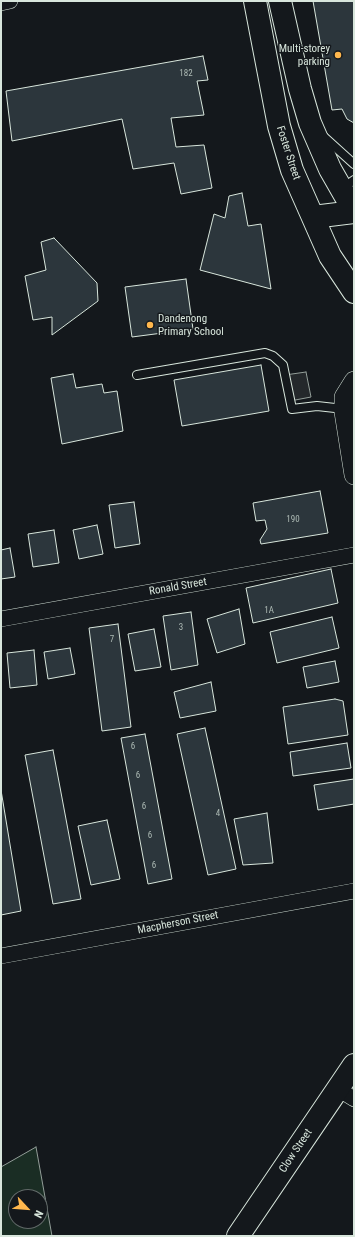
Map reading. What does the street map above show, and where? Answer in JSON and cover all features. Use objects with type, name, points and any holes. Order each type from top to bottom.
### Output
[{"type":"main road","name":"Foster Street","points":[[255,1],[279,126],[292,170],[330,256],[354,292]]},
{"type":"main road","points":[[280,1],[298,82],[310,123],[330,169],[347,184],[354,212],[313,217]]},
{"type":"main road","points":[[313,217],[347,184]]},
{"type":"main road","name":"Clow Street","points":[[238,1236],[346,1094],[354,1065]]},
{"type":"street","points":[[1,3],[10,1]]},
{"type":"street","points":[[354,381],[346,394],[344,409],[354,475]]},
{"type":"street","name":"Ronald Street","points":[[1,619],[354,555]]},
{"type":"street","name":"Macpherson Street","points":[[1,956],[354,890]]},
{"type":"lane","points":[[310,123],[354,164]]},
{"type":"lane","points":[[137,375],[264,353],[273,356],[283,365],[292,409],[317,406],[344,409]]},
{"type":"green space","points":[[36,1147],[44,1189],[8,1189],[8,1229],[48,1229],[48,1214],[52,1236],[1,1236],[1,1167]]},
{"type":"shaded area","points":[[306,372],[311,397],[290,401],[285,375]]},
{"type":"building","name":"Multi-storey parking","points":[[313,1],[354,1],[354,123],[347,119],[342,109],[332,110]]},
{"type":"building","points":[[203,56],[208,80],[197,81],[204,115],[171,118],[176,147],[204,145],[212,188],[181,194],[174,163],[133,169],[122,119],[12,141],[6,91]]},
{"type":"building","points":[[242,193],[248,226],[261,224],[271,289],[200,270],[214,214],[225,218],[229,196]]},
{"type":"building","points":[[54,238],[97,283],[98,301],[52,335],[52,317],[33,320],[25,276],[46,270],[41,242]]},
{"type":"building","points":[[186,279],[193,329],[132,337],[125,287]]},
{"type":"building","points":[[261,365],[269,411],[182,426],[174,380]]},
{"type":"building","points":[[73,374],[76,388],[102,384],[104,393],[117,391],[123,431],[62,444],[51,378]]},
{"type":"building","points":[[320,491],[328,533],[261,544],[260,540],[267,529],[265,520],[256,521],[253,503]]},
{"type":"building","points":[[134,502],[140,544],[115,548],[109,505]]},
{"type":"building","points":[[97,525],[103,554],[79,559],[73,530]]},
{"type":"building","points":[[54,530],[59,563],[33,567],[28,534]]},
{"type":"building","points":[[10,548],[15,577],[1,579],[1,550]]},
{"type":"building","points":[[331,569],[338,603],[253,623],[246,588]]},
{"type":"building","points":[[239,609],[245,644],[217,653],[207,619]]},
{"type":"building","points":[[191,612],[198,665],[171,670],[163,616]]},
{"type":"building","points":[[332,617],[339,648],[277,663],[270,632]]},
{"type":"building","points":[[118,624],[131,727],[102,731],[89,628]]},
{"type":"building","points":[[154,629],[161,667],[135,671],[128,634]]},
{"type":"building","points":[[70,648],[75,674],[48,679],[44,652]]},
{"type":"building","points":[[34,650],[37,685],[10,688],[7,653]]},
{"type":"building","points":[[335,661],[339,682],[307,688],[303,667]]},
{"type":"building","points":[[211,682],[216,711],[180,718],[174,692]]},
{"type":"building","points":[[335,699],[343,701],[348,735],[288,744],[283,707]]},
{"type":"building","points":[[205,728],[236,869],[208,875],[177,734]]},
{"type":"building","points":[[145,734],[172,879],[148,884],[121,738]]},
{"type":"building","points":[[347,743],[351,768],[293,776],[290,752]]},
{"type":"building","points":[[53,750],[81,899],[53,904],[25,755]]},
{"type":"building","points":[[354,779],[354,804],[318,810],[314,785]]},
{"type":"building","points":[[1,790],[21,911],[1,915]]},
{"type":"building","points":[[267,813],[273,863],[243,865],[234,819]]},
{"type":"building","points":[[107,820],[120,879],[91,885],[78,826]]},
{"type":"place","name":"Multi-storey parking","points":[[338,55]]},
{"type":"place","name":"Dandenong Primary School","points":[[150,325]]}]
